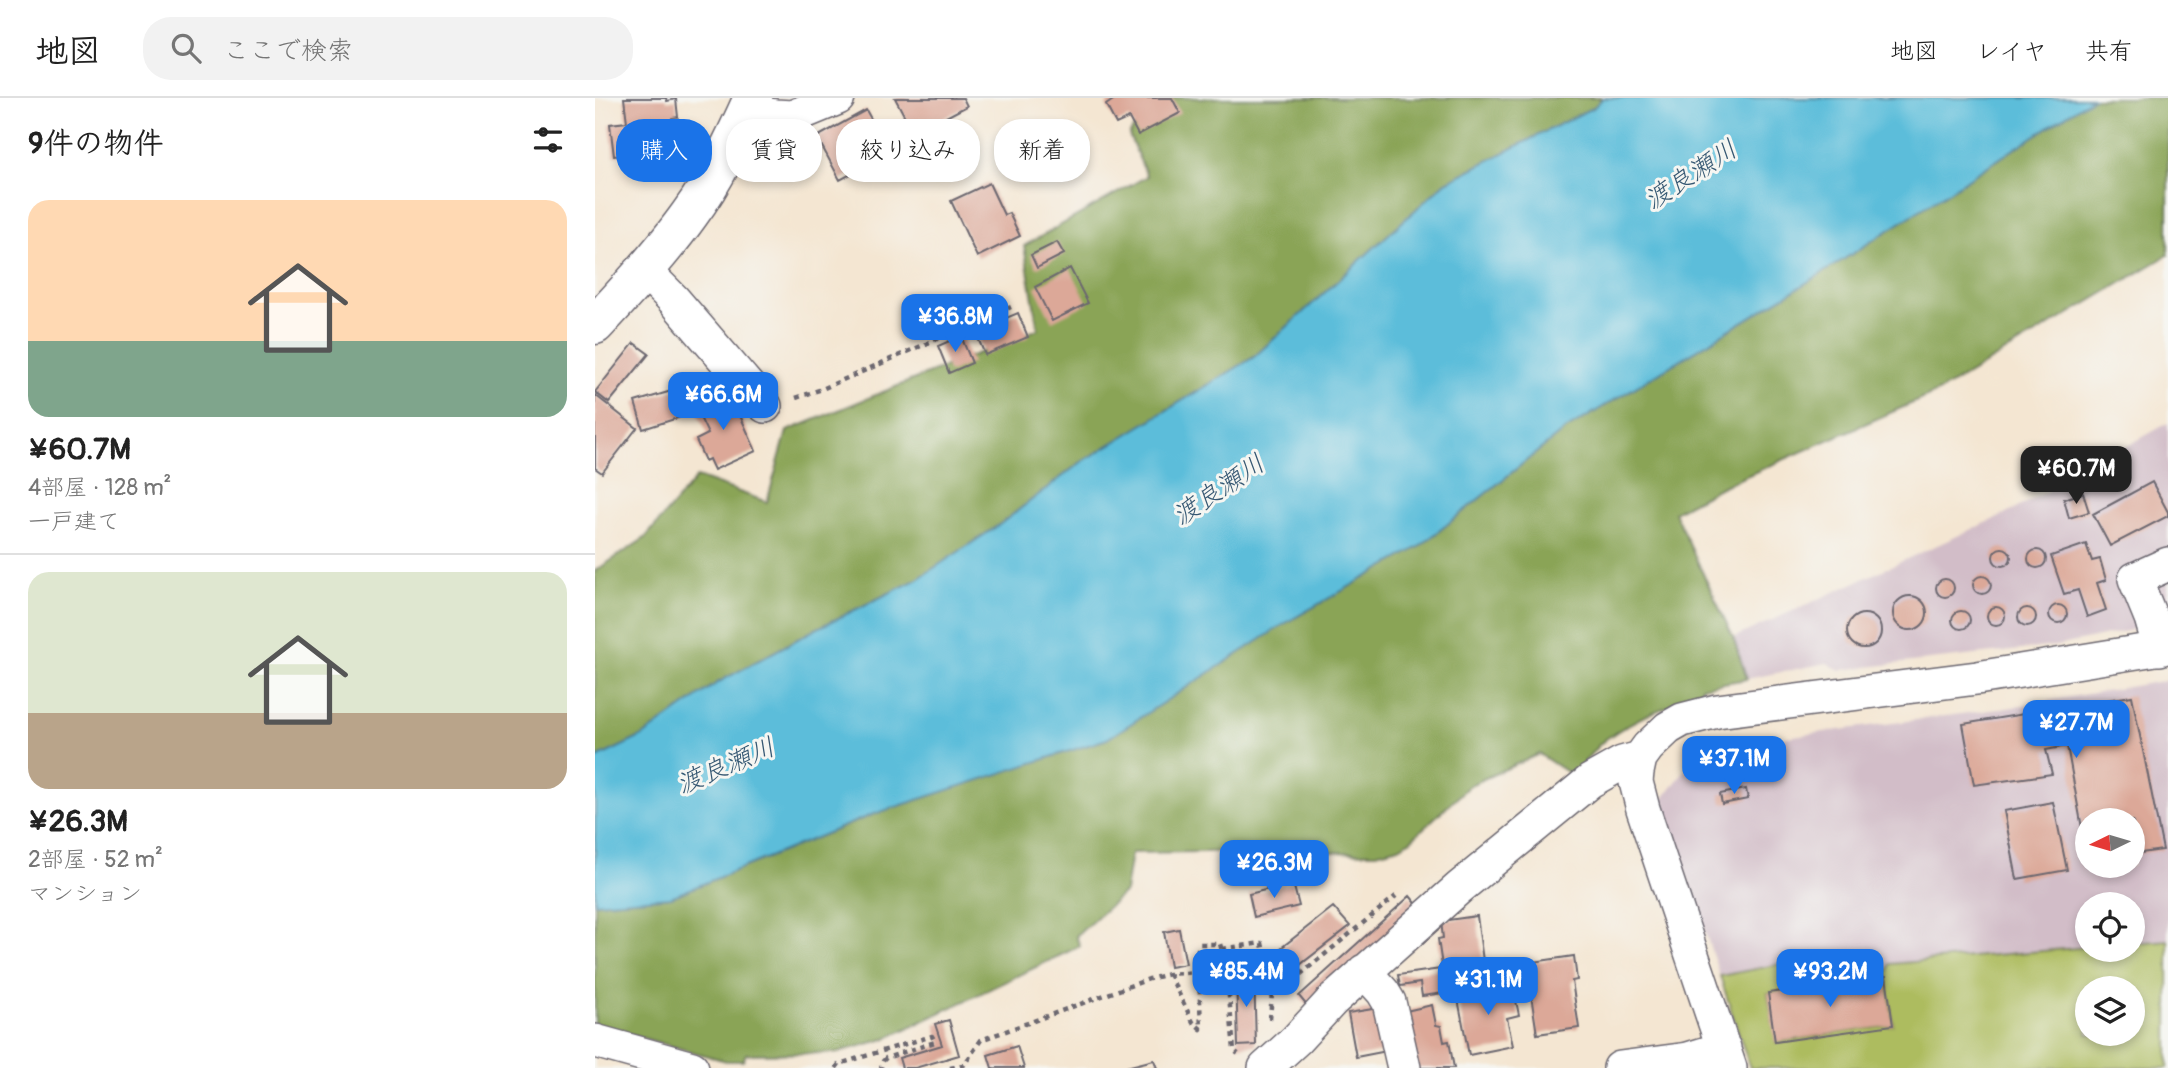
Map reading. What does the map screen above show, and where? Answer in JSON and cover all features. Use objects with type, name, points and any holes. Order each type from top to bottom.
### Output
[{"type":"main road","points":[[595,325],[645,271],[691,213],[750,105]]},
{"type":"street","points":[[750,105],[775,116],[793,117],[838,98]]},
{"type":"street","points":[[645,271],[674,300],[765,405]]},
{"type":"street","points":[[1620,1068],[1699,1057],[1727,1058],[1636,782],[1640,758],[1656,737],[1682,720],[1717,711],[1977,678],[2164,648],[2135,579],[2168,564]]},
{"type":"street","points":[[1254,1061],[1296,1040],[1364,971],[1459,888],[1590,781],[1622,763],[1640,758]]},
{"type":"street","points":[[1364,971],[1389,1002],[1404,1068]]},
{"type":"street","points":[[595,1041],[692,1068]]},
{"type":"path","points":[[765,405],[822,390],[1011,307]]},
{"type":"path","points":[[1272,993],[1291,982],[1403,890]]},
{"type":"path","points":[[1222,949],[1262,943],[1272,993],[1269,1030]]},
{"type":"path","points":[[1169,974],[1192,1022],[1201,1029],[1198,949],[1200,944],[1220,944],[1226,964],[1234,1050],[1254,1061]]},
{"type":"path","points":[[950,1068],[964,1065],[981,1040],[1149,979],[1169,974],[1198,972]]},
{"type":"path","points":[[837,1068],[839,1064],[932,1036],[935,1042],[886,1058],[881,1068],[872,1067]]},
{"type":"shaded area","points":[[2168,423],[2168,622],[2057,646],[1839,670],[1827,663],[1747,679],[1733,638],[2010,512]]},
{"type":"shaded area","points":[[2168,680],[2168,1068],[1750,1068],[1662,801],[1701,748],[2007,708]]},
{"type":"green space","points":[[1153,98],[1603,98],[1594,107],[1446,182],[1254,357],[1080,463],[999,525],[916,580],[816,629],[717,683],[643,736],[595,759],[595,571],[645,538],[697,477],[767,502],[787,431],[1038,329],[1024,246],[1147,176],[1129,135]]},
{"type":"green space","points":[[2093,98],[2168,98],[2168,255],[1940,391],[1721,487],[1674,512],[1733,637],[1747,679],[1701,687],[1702,698],[1664,708],[1617,731],[1601,743],[1574,777],[1539,754],[1470,785],[1411,840],[1399,847],[1376,853],[1131,853],[1125,892],[1076,936],[1080,946],[885,1039],[836,1053],[746,1054],[743,1061],[726,1061],[595,1025],[595,903],[671,897],[874,814],[1289,621],[1419,547],[1562,432],[1824,272]]},
{"type":"green space","points":[[2168,940],[2168,1068],[1750,1068],[1720,976],[1781,964],[1784,991],[1768,993],[1776,1042],[1893,1025],[1886,976],[1890,964],[2075,948],[2075,962],[2145,962],[2145,942]]},
{"type":"water","name":"渡良瀬川","points":[[1603,98],[2093,98],[1824,272],[1562,432],[1419,547],[1289,621],[1107,739],[874,814],[671,897],[595,903],[595,759],[643,736],[717,683],[816,629],[916,580],[999,525],[1080,463],[1254,357],[1446,182],[1594,107]]},
{"type":"building","points":[[624,98],[666,98],[667,101],[676,99],[678,117],[627,119]]},
{"type":"building","points":[[895,98],[963,98],[967,106],[942,119],[906,119]]},
{"type":"building","points":[[1116,98],[1172,98],[1180,113],[1138,135],[1129,118],[1116,124],[1106,105]]},
{"type":"building","points":[[866,110],[871,119],[850,119]]},
{"type":"building","points":[[616,123],[616,156],[614,156],[610,124]]},
{"type":"building","points":[[836,127],[836,173],[822,146],[822,134]]},
{"type":"building","points":[[989,183],[1004,215],[1009,213],[1020,236],[977,257],[951,201]]},
{"type":"building","points":[[1057,242],[1064,254],[1037,268],[1031,255]]},
{"type":"building","points":[[1070,268],[1088,303],[1052,321],[1035,287]]},
{"type":"building","points":[[1018,313],[1028,337],[985,355],[975,331]]},
{"type":"building","points":[[961,336],[972,363],[949,373],[938,346]]},
{"type":"building","points":[[634,343],[649,354],[609,403],[595,392]]},
{"type":"building","points":[[688,386],[694,404],[682,414],[684,416],[643,429],[635,402]]},
{"type":"building","points":[[729,391],[756,451],[714,470],[709,459],[705,461],[696,440],[708,434],[695,407]]},
{"type":"building","points":[[595,395],[637,428],[602,473],[595,468]]},
{"type":"building","points":[[2152,482],[2168,516],[2110,546],[2093,514]]},
{"type":"building","points":[[2083,493],[2089,512],[2069,518],[2064,499]]},
{"type":"building","points":[[2086,544],[2092,561],[2100,559],[2106,580],[2097,583],[2106,610],[2087,617],[2078,590],[2064,594],[2051,556]]},
{"type":"building","points":[[2002,548],[2008,551],[2011,557],[2008,563],[2002,566],[1996,563],[1993,557],[1996,551]]},
{"type":"building","points":[[2037,550],[2043,553],[2046,559],[2043,565],[2037,568],[2031,565],[2028,559],[2031,553]]},
{"type":"building","points":[[1982,576],[1988,579],[1991,585],[1988,591],[1982,594],[1976,591],[1973,585],[1976,579]]},
{"type":"building","points":[[1945,579],[1951,582],[1954,588],[1951,594],[1945,597],[1939,594],[1936,588],[1939,582]]},
{"type":"building","points":[[1910,596],[1922,601],[1927,613],[1922,625],[1910,630],[1898,625],[1893,613],[1898,601]]},
{"type":"building","points":[[2058,605],[2064,608],[2067,614],[2064,620],[2058,623],[2052,620],[2049,614],[2052,608]]},
{"type":"building","points":[[1996,607],[2002,610],[2005,616],[2002,622],[1996,625],[1990,622],[1987,616],[1990,610]]},
{"type":"building","points":[[2027,608],[2033,611],[2036,617],[2033,623],[2027,626],[2021,623],[2018,617],[2021,611]]},
{"type":"building","points":[[1961,611],[1967,614],[1970,620],[1967,626],[1961,629],[1955,626],[1952,620],[1955,614]]},
{"type":"building","points":[[1864,614],[1876,619],[1881,631],[1876,643],[1864,648],[1852,643],[1847,631],[1852,619]]},
{"type":"building","points":[[2132,696],[2163,850],[2145,852],[2145,808],[2078,808],[2067,746],[2046,750],[2052,774],[1974,785],[1963,724]]},
{"type":"building","points":[[1746,789],[1748,799],[1722,804],[1720,794]]},
{"type":"building","points":[[2053,802],[2067,870],[2017,879],[2004,811]]},
{"type":"building","points":[[1293,883],[1299,906],[1254,917],[1249,894]]},
{"type":"building","points":[[1410,896],[1420,908],[1308,1007],[1299,996]]},
{"type":"building","points":[[1333,907],[1350,926],[1292,971],[1276,952]]},
{"type":"building","points":[[1477,916],[1483,961],[1442,966],[1438,939],[1443,938],[1441,921]]},
{"type":"building","points":[[1179,929],[1186,964],[1170,967],[1164,932]]},
{"type":"building","points":[[1574,956],[1577,980],[1572,981],[1579,1028],[1537,1034],[1526,963]]},
{"type":"building","points":[[1448,968],[1451,992],[1422,996],[1420,983],[1400,986],[1398,975]]},
{"type":"building","points":[[1254,971],[1256,1045],[1238,1046],[1236,972]]},
{"type":"building","points":[[1886,976],[1893,1025],[1775,1042],[1768,993]]},
{"type":"building","points":[[1512,982],[1519,1015],[1507,1018],[1513,1046],[1469,1055],[1457,994]]},
{"type":"building","points":[[1432,1005],[1436,1025],[1441,1026],[1444,1042],[1449,1041],[1454,1068],[1417,1068],[1406,1011]]},
{"type":"building","points":[[1379,1008],[1387,1051],[1356,1057],[1348,1013]]},
{"type":"building","points":[[949,1020],[959,1055],[915,1068],[902,1068],[899,1058],[942,1045],[935,1024]]},
{"type":"building","points":[[1017,1046],[1024,1068],[992,1068],[988,1055]]},
{"type":"building","points":[[1154,1060],[1157,1068],[1126,1068],[1126,1067]]}]
